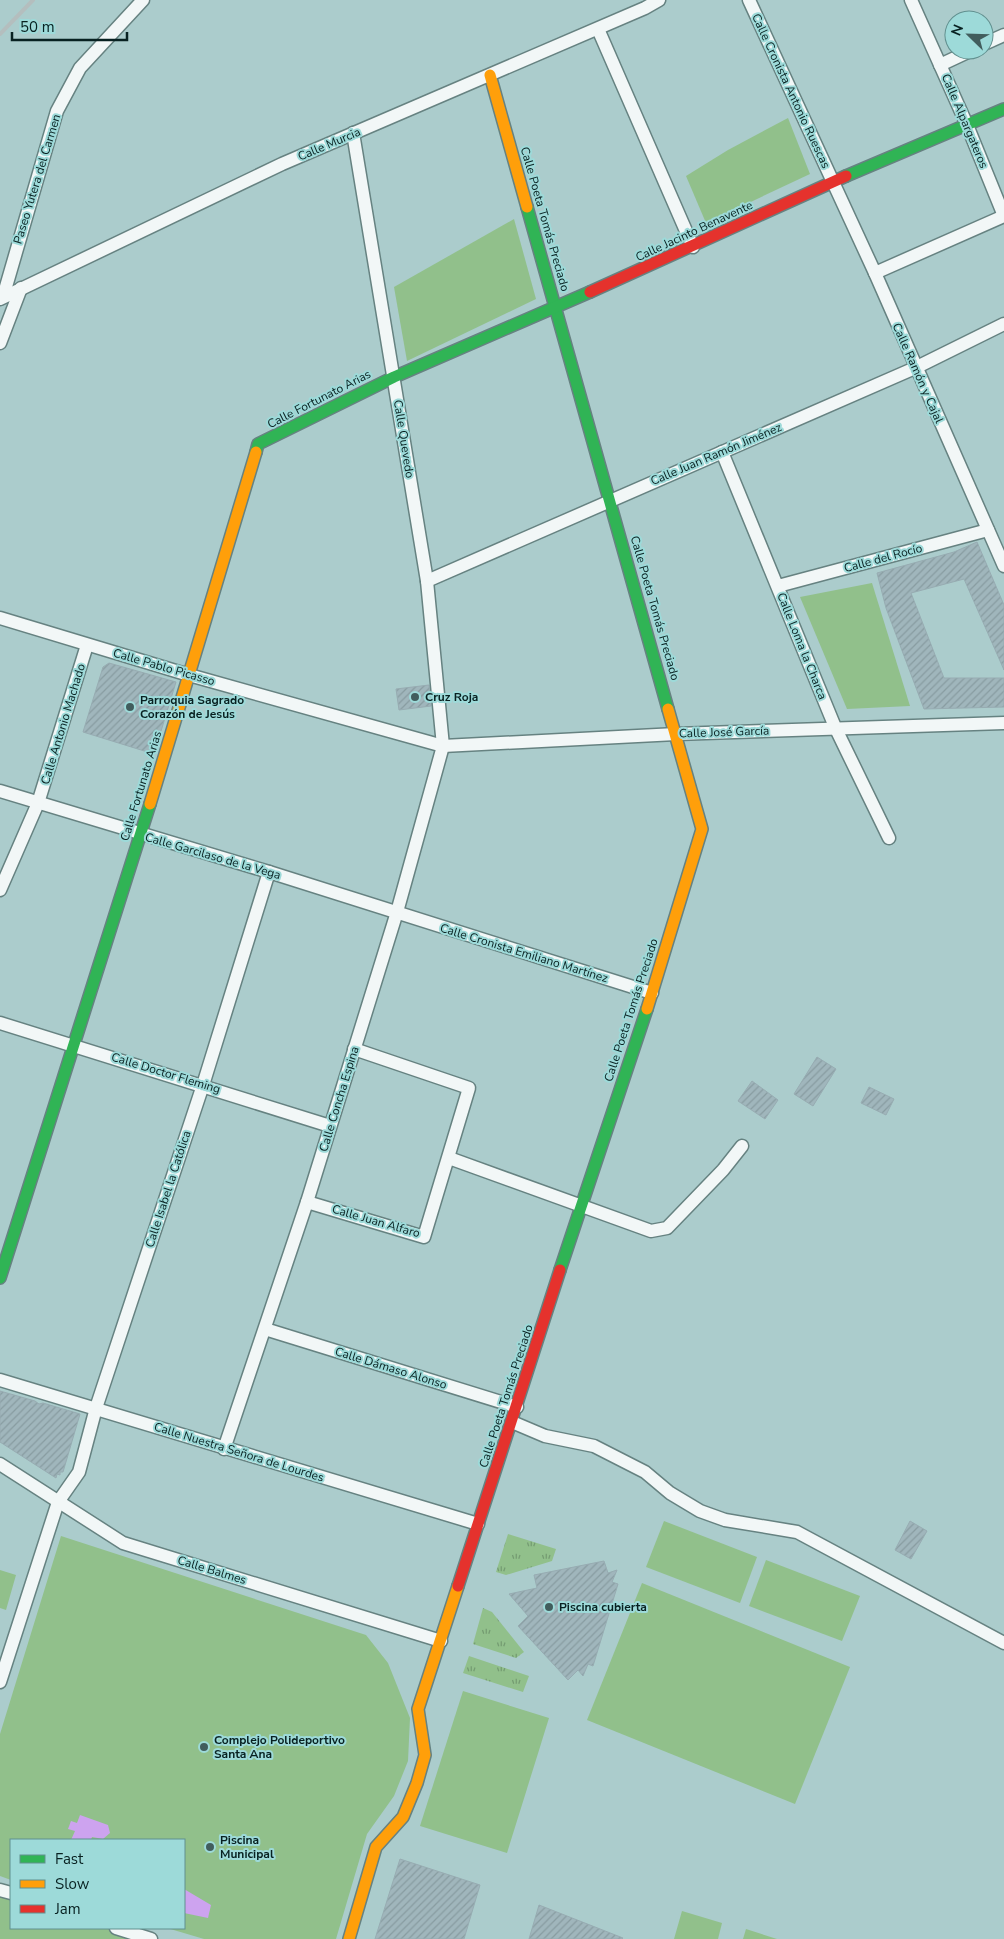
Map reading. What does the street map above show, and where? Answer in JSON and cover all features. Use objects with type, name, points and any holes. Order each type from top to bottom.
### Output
[{"type":"street","name":"Paseo Yutera del Carmen","points":[[1,298],[57,111],[80,68],[143,0]]},
{"type":"street","name":"Calle Murcia","points":[[1,298],[282,164],[598,29],[659,0]]},
{"type":"street","name":"Calle Cronista Antonio Ruescas","points":[[749,0],[833,181]]},
{"type":"street","name":"Calle Alpargateros","points":[[911,0],[967,125],[1004,216]]},
{"type":"street","points":[[598,29],[693,247]]},
{"type":"street","points":[[940,65],[951,60]]},
{"type":"street","name":"Calle Poeta Tomás Preciado","points":[[349,1939],[376,1847],[403,1817],[417,1783],[425,1755],[418,1709],[517,1407],[580,1205],[652,993],[702,829],[490,74]]},
{"type":"street","name":"Calle Jacinto Benavente","points":[[394,377],[693,247],[833,181],[1004,109]]},
{"type":"street","name":"Calle Quevedo","points":[[353,133],[427,581],[443,746]]},
{"type":"street","name":"Calle Ramón y Cajal","points":[[833,181],[1004,566]]},
{"type":"street","points":[[875,273],[1004,216]]},
{"type":"street","points":[[0,343],[21,288]]},
{"type":"street","name":"Calle Juan Ramón Jiménez","points":[[427,581],[915,368],[1004,324]]},
{"type":"street","name":"Calle Fortunato Arias","points":[[0,1278],[141,835],[258,444],[394,377]]},
{"type":"street","name":"Calle Loma la Charca","points":[[722,452],[835,727],[889,838]]},
{"type":"street","name":"Calle del Rocío","points":[[778,586],[988,530]]},
{"type":"street","name":"Calle Pablo Picasso","points":[[0,618],[189,675],[443,746]]},
{"type":"street","name":"Calle Antonio Machado","points":[[0,890],[38,803],[87,645]]},
{"type":"street","name":"Calle José García","points":[[443,746],[835,727],[1004,723]]},
{"type":"street","name":"Calle Concha Espina","points":[[224,1449],[307,1202],[397,912],[443,746]]},
{"type":"street","name":"Calle Garcilaso de la Vega","points":[[0,790],[141,835],[397,912]]},
{"type":"street","name":"Calle Isabel la Católica","points":[[0,1682],[58,1502],[80,1472],[96,1408],[203,1085],[269,872]]},
{"type":"street","name":"Calle Cronista Emiliano Martínez","points":[[397,912],[652,993]]},
{"type":"street","name":"Calle Doctor Fleming","points":[[0,1023],[330,1126]]},
{"type":"street","name":"Calle Juan Alfaro","points":[[307,1202],[424,1237],[449,1158],[469,1088],[354,1049]]},
{"type":"street","points":[[449,1158],[651,1231],[667,1228],[723,1170],[742,1146]]},
{"type":"street","name":"Calle Dámaso Alonso","points":[[265,1329],[517,1407]]},
{"type":"street","name":"Calle Nuestra Señora de Lourdes","points":[[0,1380],[478,1524]]},
{"type":"street","points":[[512,1422],[544,1436],[594,1446],[645,1472],[670,1493],[700,1511],[725,1520],[797,1532],[1004,1642]]},
{"type":"street","name":"Calle Balmes","points":[[0,1464],[123,1543],[441,1641]]},
{"type":"street","points":[[119,1929],[151,1939]]},
{"type":"green space","points":[[788,118],[810,174],[706,223],[686,176],[728,150]]},
{"type":"green space","points":[[514,219],[536,299],[407,361],[394,287]]},
{"type":"green space","points":[[872,583],[910,706],[847,709],[800,597]]},
{"type":"green space","points":[[664,1521],[757,1557],[740,1603],[646,1567]]},
{"type":"green space","points":[[508,1534],[556,1549],[552,1561],[506,1575],[496,1572]]},
{"type":"green space","name":"Complejo Polideportivo Santa Ana","points":[[61,1536],[366,1635],[388,1663],[410,1718],[408,1761],[394,1796],[367,1834],[336,1939],[204,1939],[170,1929],[185,1929],[185,1839],[10,1839],[10,1880],[0,1876],[0,1734]]},
{"type":"green space","points":[[766,1560],[860,1596],[842,1641],[749,1606]]},
{"type":"green space","points":[[0,1570],[16,1575],[6,1610],[0,1608]]},
{"type":"green space","points":[[642,1583],[850,1667],[795,1804],[587,1720]]},
{"type":"green space","points":[[483,1608],[492,1612],[524,1652],[516,1658],[473,1644]]},
{"type":"green space","points":[[469,1656],[529,1676],[523,1692],[463,1673]]},
{"type":"green space","points":[[463,1691],[549,1718],[507,1853],[420,1826]]},
{"type":"green space","points":[[0,1893],[10,1896],[10,1929],[114,1929],[147,1939],[0,1939]]},
{"type":"green space","points":[[682,1911],[722,1923],[718,1939],[674,1939]]},
{"type":"green space","points":[[746,1929],[777,1939],[743,1939]]},
{"type":"shaded area","points":[[80,1815],[108,1825],[110,1833],[103,1839],[92,1837],[91,1839],[71,1839],[75,1831],[68,1829],[71,1821],[77,1823]]},
{"type":"shaded area","points":[[185,1890],[211,1905],[208,1918],[185,1913]]},
{"type":"building","points":[[977,542],[1004,605],[1004,670],[964,579],[911,593],[944,678],[1004,678],[1004,707],[924,709],[886,608],[877,573],[954,552]]},
{"type":"building","name":"Parroquia Sagrado Corazón de Jesús","points":[[109,663],[176,682],[154,754],[83,732],[103,667]]},
{"type":"building","name":"Cruz Roja","points":[[429,685],[431,706],[399,710],[396,689]]},
{"type":"building","points":[[817,1057],[836,1069],[813,1106],[794,1094]]},
{"type":"building","points":[[752,1081],[778,1100],[765,1119],[738,1101]]},
{"type":"building","points":[[869,1087],[894,1099],[886,1115],[861,1103]]},
{"type":"building","points":[[0,1391],[35,1401],[39,1404],[43,1403],[80,1414],[63,1472],[60,1472],[60,1475],[57,1474],[56,1478],[0,1442]]},
{"type":"building","points":[[910,1521],[927,1531],[911,1559],[895,1550]]},
{"type":"building","points":[[604,1561],[608,1573],[617,1570],[612,1582],[618,1584],[593,1666],[588,1664],[583,1676],[578,1670],[568,1680],[518,1626],[528,1616],[509,1594],[537,1588],[534,1575]]},
{"type":"building","points":[[400,1859],[480,1885],[464,1939],[375,1939]]},
{"type":"building","points":[[539,1905],[623,1938],[529,1939]]},
{"type":"railway","points":[[0,34],[33,0]]},
{"type":"traffic: fast","points":[[846,176],[1004,109]]},
{"type":"traffic: fast","points":[[527,207],[668,709]]},
{"type":"traffic: fast","points":[[256,452],[258,444],[394,377],[590,292]]},
{"type":"traffic: fast","points":[[0,1278],[150,804]]},
{"type":"traffic: fast","points":[[560,1270],[647,1009]]},
{"type":"traffic: slow","points":[[490,75],[527,207]]},
{"type":"traffic: slow","points":[[150,804],[256,452]]},
{"type":"traffic: slow","points":[[647,1009],[702,829],[668,709]]},
{"type":"traffic: slow","points":[[349,1939],[376,1847],[403,1817],[417,1783],[425,1755],[418,1709],[458,1586]]},
{"type":"traffic: jam","points":[[590,292],[846,176]]},
{"type":"traffic: jam","points":[[458,1586],[560,1270]]},
{"type":"place","name":"Cruz Roja","points":[[415,697]]},
{"type":"place","name":"Parroquia Sagrado Corazón de Jesús","points":[[130,707]]},
{"type":"place","name":"Piscina cubierta","points":[[549,1607]]},
{"type":"place","name":"Complejo Polideportivo Santa Ana","points":[[204,1747]]},
{"type":"place","name":"Piscina Municipal","points":[[210,1847]]}]
